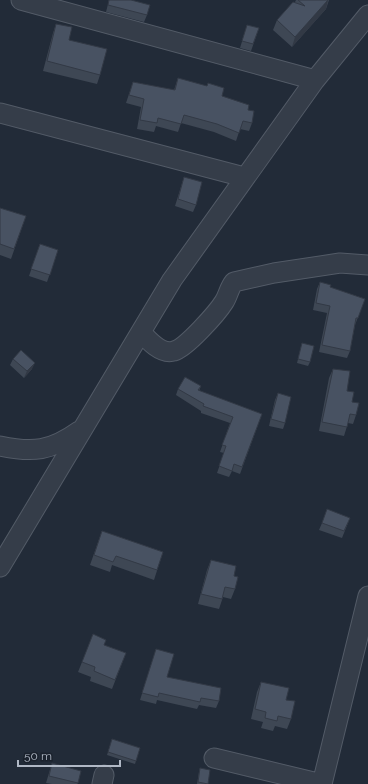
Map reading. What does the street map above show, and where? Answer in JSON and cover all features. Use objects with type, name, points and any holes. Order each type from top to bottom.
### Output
[{"type":"street","points":[[21,0],[315,80]]},
{"type":"street","points":[[0,567],[172,280],[244,177],[315,80],[368,15]]},
{"type":"street","points":[[0,113],[244,177]]},
{"type":"street","points":[[141,332],[149,341],[159,348],[166,351],[174,351],[193,338],[222,305],[234,282],[274,273],[340,263],[368,265]]},
{"type":"street","points":[[0,446],[22,450],[44,449],[64,442],[82,430]]},
{"type":"street","points":[[214,758],[322,784],[368,596]]},
{"type":"building","points":[[109,0],[131,0],[150,5],[147,15],[108,5]]},
{"type":"building","points":[[298,0],[328,0],[295,37],[277,20],[293,2],[305,6]]},
{"type":"building","points":[[56,24],[72,27],[69,40],[107,49],[100,75],[47,61]]},
{"type":"building","points":[[247,25],[259,28],[253,44],[242,41]]},
{"type":"building","points":[[178,78],[207,86],[208,83],[224,88],[222,96],[249,105],[248,110],[254,111],[252,123],[243,121],[239,133],[217,124],[184,115],[181,124],[158,118],[157,123],[140,120],[144,99],[129,95],[133,82],[175,90]]},
{"type":"building","points":[[184,177],[202,182],[196,205],[178,199]]},
{"type":"building","points":[[0,208],[26,216],[14,249],[0,244]]},
{"type":"building","points":[[40,244],[58,250],[50,275],[31,269]]},
{"type":"building","points":[[320,282],[365,299],[358,318],[356,318],[350,351],[322,345],[330,306],[316,303]]},
{"type":"building","points":[[302,343],[314,346],[310,362],[298,359]]},
{"type":"building","points":[[21,350],[35,363],[27,371],[13,359]]},
{"type":"building","points":[[333,369],[350,371],[347,391],[354,392],[352,402],[359,403],[356,415],[350,414],[347,427],[322,422]]},
{"type":"building","points":[[185,377],[201,386],[198,390],[262,414],[242,467],[234,464],[232,471],[219,466],[226,446],[222,445],[233,417],[203,406],[204,404],[178,389]]},
{"type":"building","points":[[278,393],[291,397],[285,423],[271,419]]},
{"type":"building","points":[[327,509],[350,518],[344,531],[322,523]]},
{"type":"building","points":[[102,531],[163,552],[157,570],[116,556],[113,562],[94,555]]},
{"type":"building","points":[[211,560],[236,566],[234,576],[238,577],[235,589],[225,587],[222,599],[201,594]]},
{"type":"building","points":[[93,634],[106,640],[104,645],[126,653],[115,680],[94,671],[95,667],[82,662]]},
{"type":"building","points":[[156,649],[174,654],[167,677],[221,688],[219,701],[201,698],[200,702],[159,693],[158,697],[142,693]]},
{"type":"building","points":[[261,682],[289,688],[286,700],[295,701],[291,719],[278,716],[277,721],[265,718],[266,712],[255,709]]},
{"type":"building","points":[[112,739],[140,748],[136,761],[108,752]]},
{"type":"building","points":[[52,763],[81,771],[78,783],[49,776]]},
{"type":"building","points":[[200,768],[210,770],[208,784],[198,782]]}]
